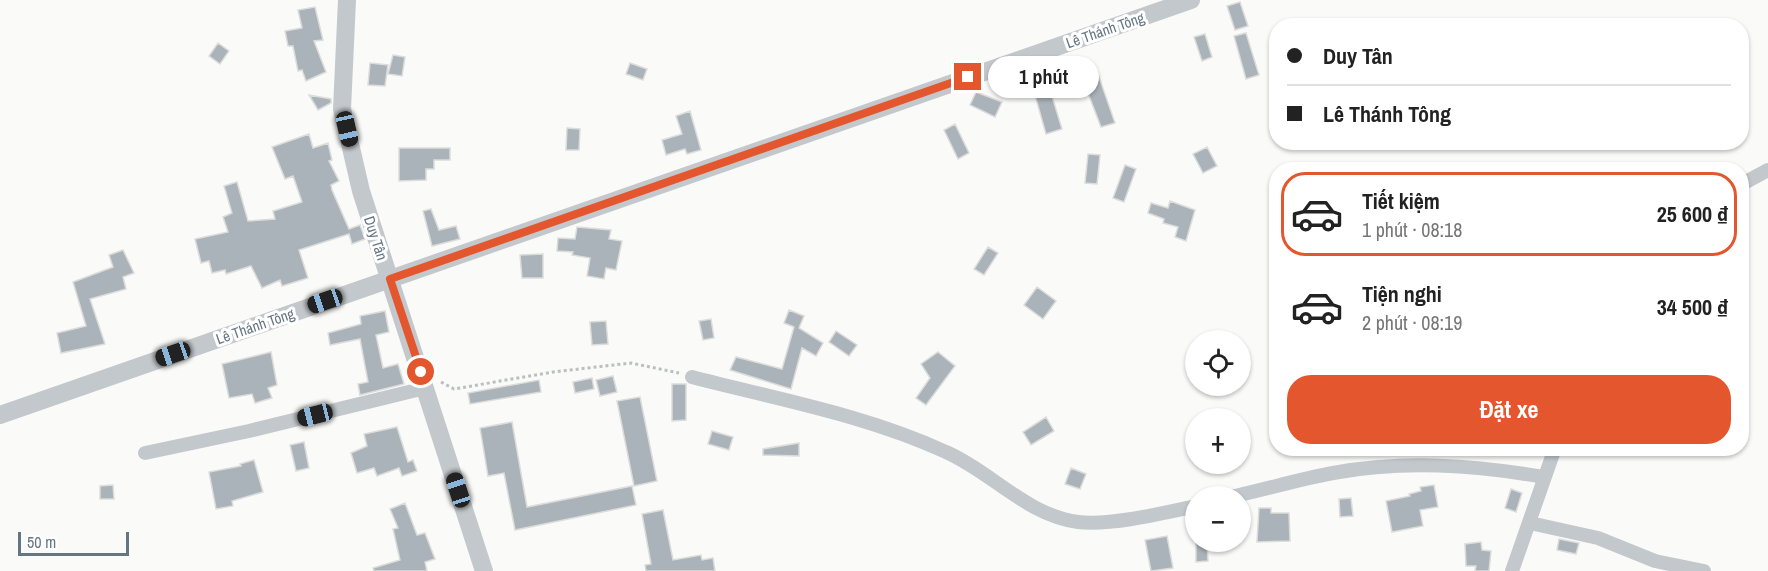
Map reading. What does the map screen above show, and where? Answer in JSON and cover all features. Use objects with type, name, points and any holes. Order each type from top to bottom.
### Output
[{"type":"street","name":"Duy Tân","points":[[347,0],[342,109],[361,191],[484,571]]},
{"type":"street","name":"Lê Thánh Tông","points":[[0,415],[1191,0]]},
{"type":"street","points":[[1749,180],[1768,170]]},
{"type":"street","points":[[692,377],[806,406],[945,451],[1030,505],[1055,517],[1080,522],[1098,522],[1185,508]]},
{"type":"street","points":[[146,453],[249,431],[423,380]]},
{"type":"street","points":[[1512,571],[1552,456]]},
{"type":"street","points":[[1251,492],[1333,473],[1392,466],[1492,469],[1544,477]]},
{"type":"street","points":[[1530,523],[1598,538],[1655,561],[1704,571]]},
{"type":"path","points":[[423,380],[454,389],[553,372],[631,363],[692,377]]},
{"type":"building","points":[[1240,2],[1248,26],[1235,30],[1227,6]]},
{"type":"building","points":[[315,7],[323,40],[314,41],[326,72],[306,81],[302,70],[298,71],[293,46],[288,46],[285,31],[302,28],[298,10]]},
{"type":"building","points":[[1246,33],[1259,75],[1246,79],[1234,36]]},
{"type":"building","points":[[1205,34],[1212,57],[1202,61],[1194,37]]},
{"type":"building","points":[[218,43],[229,51],[220,64],[209,56]]},
{"type":"building","points":[[393,55],[405,57],[402,76],[388,74]]},
{"type":"building","points":[[1090,61],[1097,71],[1115,123],[1101,127],[1078,67]]},
{"type":"building","points":[[370,63],[388,65],[385,86],[368,85]]},
{"type":"building","points":[[630,63],[647,69],[643,80],[626,74]]},
{"type":"building","points":[[1048,83],[1062,129],[1046,134],[1033,88]]},
{"type":"building","points":[[976,92],[1002,102],[995,117],[970,105]]},
{"type":"building","points":[[309,95],[331,99],[331,103],[318,110]]},
{"type":"building","points":[[690,111],[701,150],[687,154],[685,149],[666,155],[662,140],[682,134],[676,116]]},
{"type":"building","points":[[955,124],[969,153],[958,159],[944,130]]},
{"type":"building","points":[[567,128],[580,129],[579,150],[566,150]]},
{"type":"building","points":[[309,134],[313,148],[328,143],[332,160],[329,161],[339,181],[331,185],[332,190],[349,229],[360,225],[365,239],[352,244],[349,234],[299,250],[308,278],[282,286],[280,280],[262,288],[251,266],[226,274],[225,270],[212,273],[209,261],[201,263],[195,239],[228,232],[223,217],[232,213],[224,186],[237,182],[248,221],[275,219],[273,211],[302,202],[293,176],[285,179],[272,147]]},
{"type":"building","points":[[1207,147],[1217,166],[1203,173],[1193,154]]},
{"type":"building","points":[[399,148],[450,148],[450,160],[434,160],[434,169],[426,169],[426,180],[399,181]]},
{"type":"building","points":[[1088,154],[1100,155],[1097,184],[1085,183]]},
{"type":"building","points":[[1125,165],[1136,169],[1124,202],[1113,198]]},
{"type":"building","points":[[1170,201],[1195,210],[1186,241],[1175,237],[1178,227],[1163,223],[1164,219],[1148,213],[1151,203],[1168,208]]},
{"type":"building","points":[[431,209],[439,230],[456,226],[460,239],[432,246],[423,211]]},
{"type":"building","points":[[577,227],[611,230],[609,239],[622,241],[616,270],[606,268],[604,279],[587,276],[590,258],[572,255],[573,252],[557,251],[558,238],[575,239]]},
{"type":"building","points":[[988,247],[998,253],[984,275],[974,269]]},
{"type":"building","points":[[123,250],[134,273],[123,277],[126,289],[90,299],[105,344],[61,353],[57,333],[86,326],[73,282],[113,267],[109,255]]},
{"type":"building","points":[[543,254],[543,278],[522,278],[520,255]]},
{"type":"building","points":[[1037,287],[1056,301],[1043,319],[1024,305]]},
{"type":"building","points":[[789,310],[804,316],[799,328],[823,343],[816,356],[802,348],[791,389],[730,370],[736,357],[782,369],[794,327],[784,323]]},
{"type":"building","points":[[385,311],[389,332],[376,335],[383,368],[398,364],[404,384],[360,395],[358,384],[368,382],[360,339],[330,345],[328,333],[361,324],[360,316]]},
{"type":"building","points":[[711,319],[714,338],[703,340],[699,321]]},
{"type":"building","points":[[606,321],[608,344],[592,345],[590,322]]},
{"type":"building","points":[[836,331],[857,345],[849,356],[829,342]]},
{"type":"building","points":[[271,352],[277,385],[268,388],[272,398],[255,403],[252,394],[229,398],[222,364]]},
{"type":"building","points":[[938,352],[955,366],[926,405],[916,398],[930,378],[921,364]]},
{"type":"building","points":[[613,376],[617,392],[600,396],[596,380]]},
{"type":"building","points":[[592,378],[594,389],[575,393],[573,382]]},
{"type":"building","points":[[539,380],[541,392],[470,404],[468,393]]},
{"type":"building","points":[[672,384],[686,384],[686,420],[672,421]]},
{"type":"building","points":[[640,397],[657,481],[634,486],[617,401]]},
{"type":"building","points":[[1046,417],[1054,431],[1031,445],[1023,432]]},
{"type":"building","points":[[512,422],[527,507],[632,486],[636,505],[515,530],[504,473],[488,476],[480,428]]},
{"type":"building","points":[[397,427],[408,462],[413,460],[417,471],[402,476],[399,468],[377,476],[374,468],[357,473],[351,453],[367,446],[364,434]]},
{"type":"building","points":[[712,431],[733,437],[729,450],[708,444]]},
{"type":"building","points":[[304,442],[309,468],[296,471],[290,445]]},
{"type":"building","points":[[799,443],[799,456],[763,455],[763,449]]},
{"type":"building","points":[[254,460],[263,492],[232,501],[233,506],[216,509],[209,472],[241,466],[240,464]]},
{"type":"building","points":[[1071,468],[1086,474],[1080,489],[1065,484]]},
{"type":"building","points":[[113,485],[114,499],[100,499],[100,486]]},
{"type":"building","points":[[1434,485],[1438,507],[1420,510],[1423,526],[1392,532],[1386,501],[1410,496],[1409,494],[1421,491],[1420,487]]},
{"type":"building","points":[[1511,489],[1522,493],[1516,512],[1505,508]]},
{"type":"building","points":[[1351,498],[1353,516],[1340,517],[1339,499]]},
{"type":"building","points":[[405,503],[417,535],[425,533],[435,559],[425,562],[427,571],[374,571],[373,568],[400,560],[393,529],[398,528],[390,509]]},
{"type":"building","points":[[1259,508],[1271,508],[1271,513],[1289,513],[1290,541],[1257,542]]},
{"type":"building","points":[[663,510],[673,560],[701,555],[702,560],[713,558],[715,571],[646,571],[645,565],[651,564],[642,514]]},
{"type":"building","points":[[1167,536],[1173,568],[1151,571],[1145,540]]},
{"type":"building","points":[[1559,539],[1579,543],[1576,554],[1557,550]]},
{"type":"building","points":[[1481,542],[1482,550],[1491,551],[1489,571],[1475,571],[1476,566],[1466,566],[1465,544]]},
{"type":"building","points":[[1196,552],[1208,552],[1208,561],[1196,562]]},
{"type":"route","points":[[421,372],[390,279],[968,77]]}]
